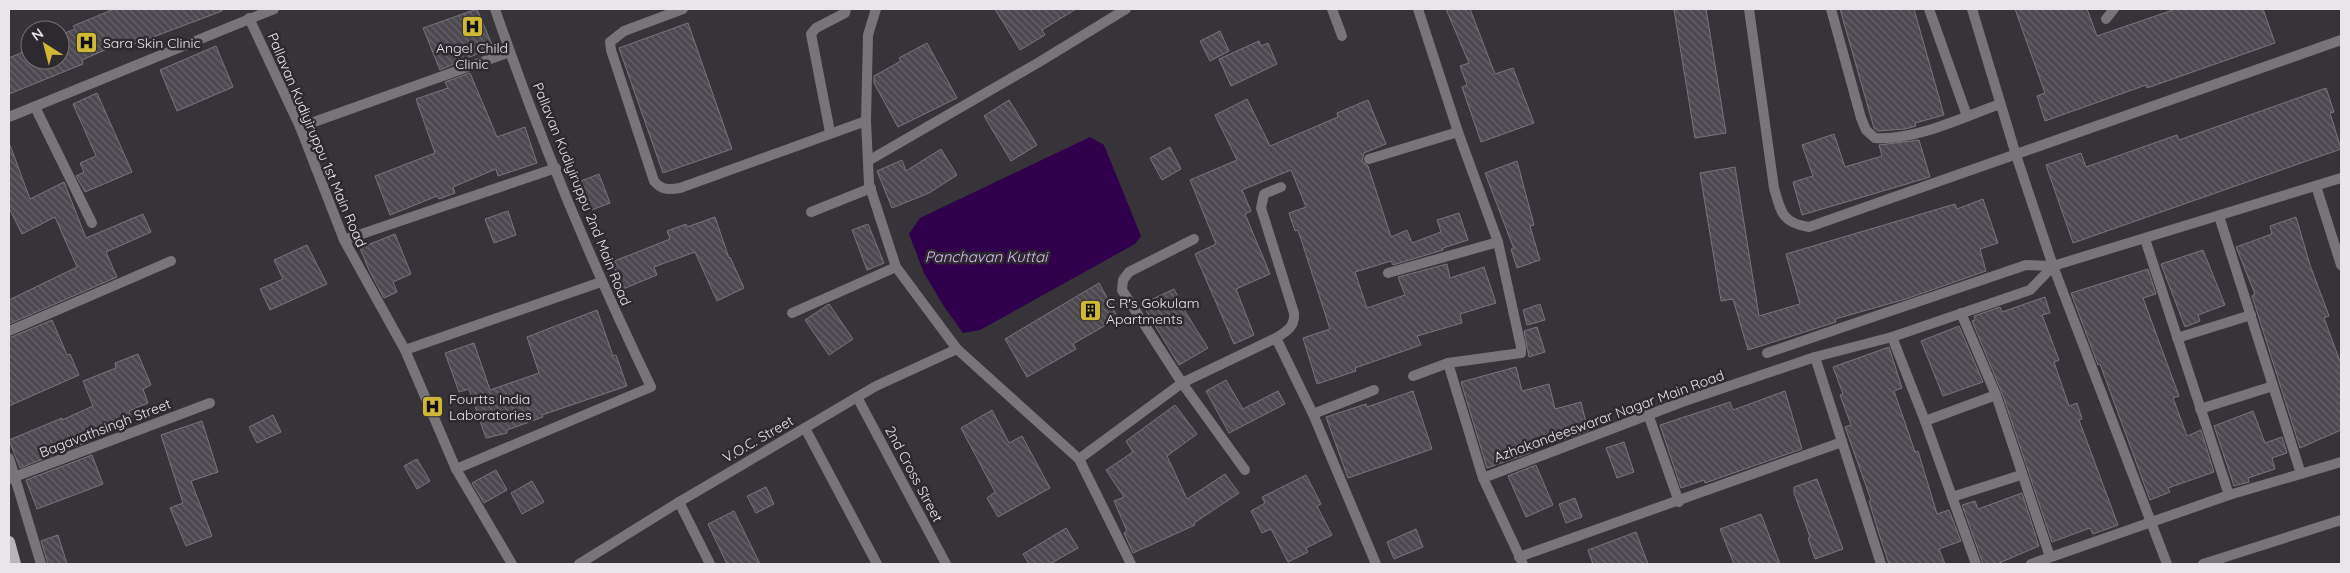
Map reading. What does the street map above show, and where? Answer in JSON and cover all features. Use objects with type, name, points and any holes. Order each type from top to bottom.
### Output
[{"type":"main road","points":[[9,542],[15,564]]},
{"type":"street","points":[[9,117],[274,9]]},
{"type":"street","name":"Pallavan Kudiyiruppu 2nd Main Road","points":[[456,468],[651,387],[601,282],[510,52],[495,9]]},
{"type":"street","points":[[683,9],[624,31],[610,42],[648,162],[658,186],[665,189],[680,188],[830,132],[866,121]]},
{"type":"street","points":[[830,132],[811,34],[816,28],[845,13],[846,9]]},
{"type":"street","points":[[876,9],[868,35],[866,121],[868,161],[871,188],[896,267],[957,349],[1080,459],[1131,564]]},
{"type":"street","points":[[868,161],[1041,61],[1126,9]]},
{"type":"street","points":[[1332,9],[1342,36]]},
{"type":"street","points":[[1413,376],[1448,363],[1521,353],[1498,242],[1458,132],[1418,9]]},
{"type":"street","points":[[1749,9],[1774,188],[1782,212],[1793,225],[1809,227],[2341,40]]},
{"type":"street","points":[[1831,9],[1861,118],[1866,130],[1875,138],[1890,139],[1912,135],[2000,104]]},
{"type":"street","points":[[1929,9],[1967,116]]},
{"type":"street","points":[[1972,9],[2016,155],[2053,266],[2166,564]]},
{"type":"street","points":[[2106,19],[2114,9]]},
{"type":"street","name":"Pallavan Kudiyiruppu 1st Main Road","points":[[249,18],[300,127],[344,240],[405,350],[456,468],[512,564]]},
{"type":"street","points":[[300,127],[510,52]]},
{"type":"street","points":[[35,106],[92,223]]},
{"type":"street","points":[[1369,159],[1458,132]]},
{"type":"street","points":[[344,240],[556,168]]},
{"type":"street","points":[[1768,353],[2026,265],[2053,266],[2341,178]]},
{"type":"street","points":[[2316,186],[2341,265]]},
{"type":"street","points":[[1080,459],[1182,383],[1289,330],[1294,321],[1294,313],[1260,208],[1264,194],[1281,187]]},
{"type":"street","points":[[811,212],[871,188]]},
{"type":"street","points":[[2219,216],[2301,474]]},
{"type":"street","points":[[1194,239],[1129,272],[1123,280],[1122,290],[1182,383],[1245,470]]},
{"type":"street","points":[[2145,239],[2229,496]]},
{"type":"street","points":[[1388,273],[1498,242]]},
{"type":"street","points":[[9,331],[171,261]]},
{"type":"street","name":"Azhakandeeswarar Nagar Main Road","points":[[1448,363],[1483,478],[1648,414],[1814,357],[1892,337],[2030,290],[2053,266]]},
{"type":"street","points":[[792,313],[896,267]]},
{"type":"street","points":[[405,350],[601,282]]},
{"type":"street","points":[[1961,313],[1996,395],[2050,558]]},
{"type":"street","points":[[2177,338],[2251,315]]},
{"type":"street","points":[[1892,337],[1925,421],[1976,564]]},
{"type":"street","points":[[1276,338],[1313,414],[1376,564]]},
{"type":"street","name":"V.O.C. Street","points":[[579,564],[679,502],[876,386],[957,349]]},
{"type":"street","points":[[1814,357],[1881,564]]},
{"type":"street","points":[[2200,409],[2273,386]]},
{"type":"street","points":[[1313,414],[1374,390]]},
{"type":"street","points":[[1925,421],[1996,395]]},
{"type":"street","name":"2nd Cross Street","points":[[857,397],[946,564]]},
{"type":"street","name":"Bagavathsingh Street","points":[[11,478],[210,403]]},
{"type":"street","points":[[1648,414],[1679,502]]},
{"type":"street","points":[[805,428],[877,564]]},
{"type":"street","points":[[1483,478],[1521,561],[1842,442]]},
{"type":"street","points":[[9,458],[11,478],[41,564]]},
{"type":"street","points":[[2031,564],[2229,496],[2341,462]]},
{"type":"street","points":[[1952,498],[2022,475]]},
{"type":"street","points":[[679,502],[710,564]]},
{"type":"street","points":[[2203,564],[2341,520]]},
{"type":"water","name":"Panchavan Kuttai","points":[[1090,137],[1104,145],[1141,236],[1135,244],[980,330],[963,333],[924,273],[909,234],[920,218]]},
{"type":"building","points":[[114,9],[222,9],[222,11],[132,45],[130,39],[82,60],[83,64],[70,69],[70,31],[75,29],[73,26]]},
{"type":"building","points":[[477,9],[493,47],[440,70],[423,28]]},
{"type":"building","points":[[995,9],[1076,9],[1042,30],[1045,35],[1020,50]]},
{"type":"building","points":[[1446,9],[1470,9],[1495,74],[1513,68],[1534,123],[1481,142],[1462,87],[1467,85],[1460,66],[1469,63]]},
{"type":"building","points":[[1706,9],[1726,133],[1695,138],[1674,10]]},
{"type":"building","points":[[1840,9],[1914,9],[1944,115],[1915,123],[1916,126],[1905,129],[1878,131],[1874,128]]},
{"type":"building","points":[[2015,9],[2087,9],[2097,36],[2176,9],[2263,9],[2275,43],[2147,88],[2146,85],[2045,121],[2037,96],[2045,93]]},
{"type":"building","points":[[688,23],[732,149],[663,173],[619,48]]},
{"type":"building","points":[[1220,31],[1229,51],[1210,61],[1200,41]]},
{"type":"building","points":[[1259,41],[1261,46],[1268,43],[1277,64],[1231,86],[1219,59]]},
{"type":"building","points":[[927,43],[957,98],[898,127],[874,83],[874,76],[901,61],[899,58]]},
{"type":"building","points":[[216,46],[233,87],[177,111],[160,70]]},
{"type":"building","points":[[20,53],[20,70],[68,70],[9,94],[9,58]]},
{"type":"building","points":[[470,73],[497,137],[525,127],[537,163],[498,176],[496,169],[453,187],[455,193],[439,199],[437,196],[390,215],[375,176],[435,153],[416,99],[448,88],[445,82]]},
{"type":"building","points":[[2326,88],[2334,112],[2330,113],[2341,149],[2073,243],[2046,165],[2081,153],[2086,167],[2177,135],[2179,140]]},
{"type":"building","points":[[97,93],[132,172],[85,192],[76,176],[84,172],[80,163],[96,156],[73,104]]},
{"type":"building","points":[[1247,99],[1270,146],[1338,117],[1337,113],[1368,100],[1386,144],[1364,153],[1362,161],[1368,166],[1391,237],[1407,230],[1412,243],[1441,232],[1437,220],[1459,213],[1468,240],[1443,248],[1443,250],[1393,265],[1391,261],[1355,272],[1367,308],[1405,295],[1398,277],[1447,264],[1450,278],[1484,267],[1496,303],[1460,314],[1462,323],[1417,336],[1421,345],[1355,368],[1356,371],[1317,384],[1303,338],[1330,329],[1298,230],[1295,231],[1289,213],[1306,207],[1291,170],[1242,190],[1251,211],[1245,214],[1270,274],[1236,289],[1254,335],[1234,344],[1195,254],[1216,244],[1190,180],[1237,160],[1215,115]]},
{"type":"building","points":[[1009,100],[1037,145],[1011,161],[984,116]]},
{"type":"building","points":[[1834,134],[1845,167],[1882,156],[1879,145],[1919,140],[1930,177],[1802,215],[1793,182],[1813,176],[1802,145]]},
{"type":"building","points":[[9,145],[30,199],[64,182],[86,238],[143,214],[151,232],[106,252],[117,277],[9,324],[9,300],[77,267],[55,217],[22,234],[9,208]]},
{"type":"building","points":[[1170,147],[1181,169],[1162,180],[1150,158]]},
{"type":"building","points":[[941,149],[957,175],[929,193],[892,208],[877,171],[902,160],[906,171]]},
{"type":"building","points":[[1517,161],[1534,225],[1530,226],[1540,260],[1517,268],[1511,249],[1514,249],[1485,173]]},
{"type":"building","points":[[1735,167],[1759,316],[1800,304],[1786,254],[1955,204],[1957,209],[1983,199],[1998,243],[1980,249],[1986,271],[1906,299],[1835,319],[1836,322],[1748,350],[1733,299],[1721,301],[1700,173]]},
{"type":"building","points":[[599,174],[610,203],[589,211],[578,182]]},
{"type":"building","points":[[508,211],[516,235],[494,243],[485,219]]},
{"type":"building","points":[[715,217],[729,258],[744,288],[717,301],[695,252],[654,267],[657,275],[623,289],[612,262],[670,239],[667,231],[686,224],[687,227]]},
{"type":"building","points":[[2296,217],[2310,265],[2329,316],[2324,318],[2341,364],[2341,430],[2300,448],[2252,296],[2255,294],[2236,247],[2272,234],[2270,226]]},
{"type":"building","points":[[868,224],[884,263],[867,270],[852,230]]},
{"type":"building","points":[[395,234],[411,274],[393,282],[397,292],[384,298],[360,248]]},
{"type":"building","points":[[307,245],[327,284],[270,310],[260,289],[283,279],[274,260]]},
{"type":"building","points":[[2203,250],[2225,305],[2198,315],[2200,321],[2185,327],[2161,264]]},
{"type":"building","points":[[2148,269],[2156,294],[2143,298],[2179,396],[2173,398],[2187,436],[2201,430],[2214,472],[2168,488],[2170,492],[2150,500],[2100,364],[2098,365],[2071,293]]},
{"type":"building","points":[[1099,283],[1118,318],[1073,344],[1076,349],[1027,377],[1005,339]]},
{"type":"building","points":[[1174,289],[1186,313],[1208,348],[1179,365],[1142,304]]},
{"type":"building","points":[[2045,297],[2050,313],[2042,315],[2059,360],[2054,362],[2069,406],[2077,403],[2082,419],[2079,420],[2118,525],[2093,534],[2090,528],[2052,542],[2002,393],[1972,321],[1975,320],[1974,316],[2000,307],[2002,312]]},
{"type":"building","points":[[829,304],[853,339],[829,355],[805,320]]},
{"type":"building","points":[[1540,304],[1545,320],[1527,325],[1523,310]]},
{"type":"building","points":[[597,310],[613,356],[616,355],[627,386],[542,415],[543,417],[507,430],[507,433],[486,438],[469,389],[459,392],[445,353],[474,343],[490,390],[539,373],[527,337]]},
{"type":"building","points":[[52,320],[67,355],[70,354],[79,375],[9,406],[9,338]]},
{"type":"building","points":[[1959,326],[1983,382],[1943,396],[1921,341]]},
{"type":"building","points":[[1537,327],[1545,352],[1529,357],[1524,331]]},
{"type":"building","points":[[1889,347],[1902,388],[1894,391],[1915,452],[1918,451],[1937,514],[1949,510],[1961,541],[1939,549],[1945,564],[1889,564],[1869,501],[1871,500],[1845,427],[1851,425],[1840,395],[1843,394],[1833,367]]},
{"type":"building","points":[[138,354],[151,385],[143,389],[148,403],[129,411],[133,421],[86,440],[87,442],[20,468],[9,440],[93,406],[83,381],[116,368],[115,363]]},
{"type":"building","points":[[1516,367],[1522,391],[1549,384],[1555,409],[1581,402],[1588,431],[1529,449],[1530,453],[1487,468],[1461,382]]},
{"type":"building","points":[[1226,380],[1243,409],[1278,391],[1285,404],[1229,433],[1206,391]]},
{"type":"building","points":[[1413,391],[1432,449],[1348,478],[1326,417],[1366,404],[1367,407]]},
{"type":"building","points":[[1785,391],[1802,449],[1705,483],[1704,480],[1681,488],[1660,425],[1730,402],[1733,410]]},
{"type":"building","points":[[1175,405],[1197,434],[1167,456],[1187,499],[1225,474],[1239,493],[1194,523],[1195,525],[1133,553],[1124,533],[1127,531],[1114,501],[1124,497],[1106,470],[1133,452],[1126,441]]},
{"type":"building","points":[[992,410],[1009,443],[1022,436],[1050,488],[998,517],[987,498],[995,492],[961,428]]},
{"type":"building","points":[[2253,411],[2265,443],[2282,437],[2287,453],[2272,458],[2275,469],[2248,478],[2249,482],[2234,486],[2214,426]]},
{"type":"building","points":[[273,415],[281,432],[257,443],[249,427]]},
{"type":"building","points":[[202,421],[218,472],[191,481],[212,536],[186,546],[170,508],[183,503],[161,435]]},
{"type":"building","points":[[1624,442],[1634,472],[1617,478],[1606,448]]},
{"type":"building","points":[[92,455],[103,484],[37,509],[26,480]]},
{"type":"building","points":[[417,459],[430,481],[417,489],[404,466]]},
{"type":"building","points":[[1536,465],[1553,505],[1526,517],[1508,476]]},
{"type":"building","points":[[496,470],[507,490],[484,503],[472,483]]},
{"type":"building","points":[[1306,475],[1321,504],[1317,506],[1332,535],[1306,548],[1308,552],[1288,562],[1271,529],[1262,533],[1251,511],[1265,503],[1262,497]]},
{"type":"building","points":[[1817,479],[1843,549],[1815,559],[1808,538],[1810,537],[1794,493],[1794,487]]},
{"type":"building","points":[[532,481],[544,502],[522,514],[511,493]]},
{"type":"building","points":[[766,487],[774,504],[756,513],[747,496]]},
{"type":"building","points":[[2022,493],[2039,546],[1997,564],[1983,564],[1962,505],[1975,501],[1978,509]]},
{"type":"building","points":[[1575,498],[1582,517],[1566,523],[1559,504]]},
{"type":"building","points":[[734,511],[760,564],[727,564],[708,524]]},
{"type":"building","points":[[1761,514],[1780,564],[1734,564],[1720,529]]},
{"type":"building","points":[[1066,528],[1078,548],[1050,564],[1029,564],[1023,554]]},
{"type":"building","points":[[1416,529],[1423,547],[1394,559],[1387,542]]},
{"type":"building","points":[[1636,532],[1648,564],[1593,564],[1588,550]]},
{"type":"building","points":[[58,535],[67,564],[48,564],[41,541]]},
{"type":"place","name":"Angel Child Clinic","points":[[472,26]]},
{"type":"place","name":"Sara Skin Clinic","points":[[87,43]]},
{"type":"place","name":"C R's Gokulam Apartments","points":[[1090,311]]},
{"type":"place","name":"Fourtts India Laboratories","points":[[433,407]]}]
